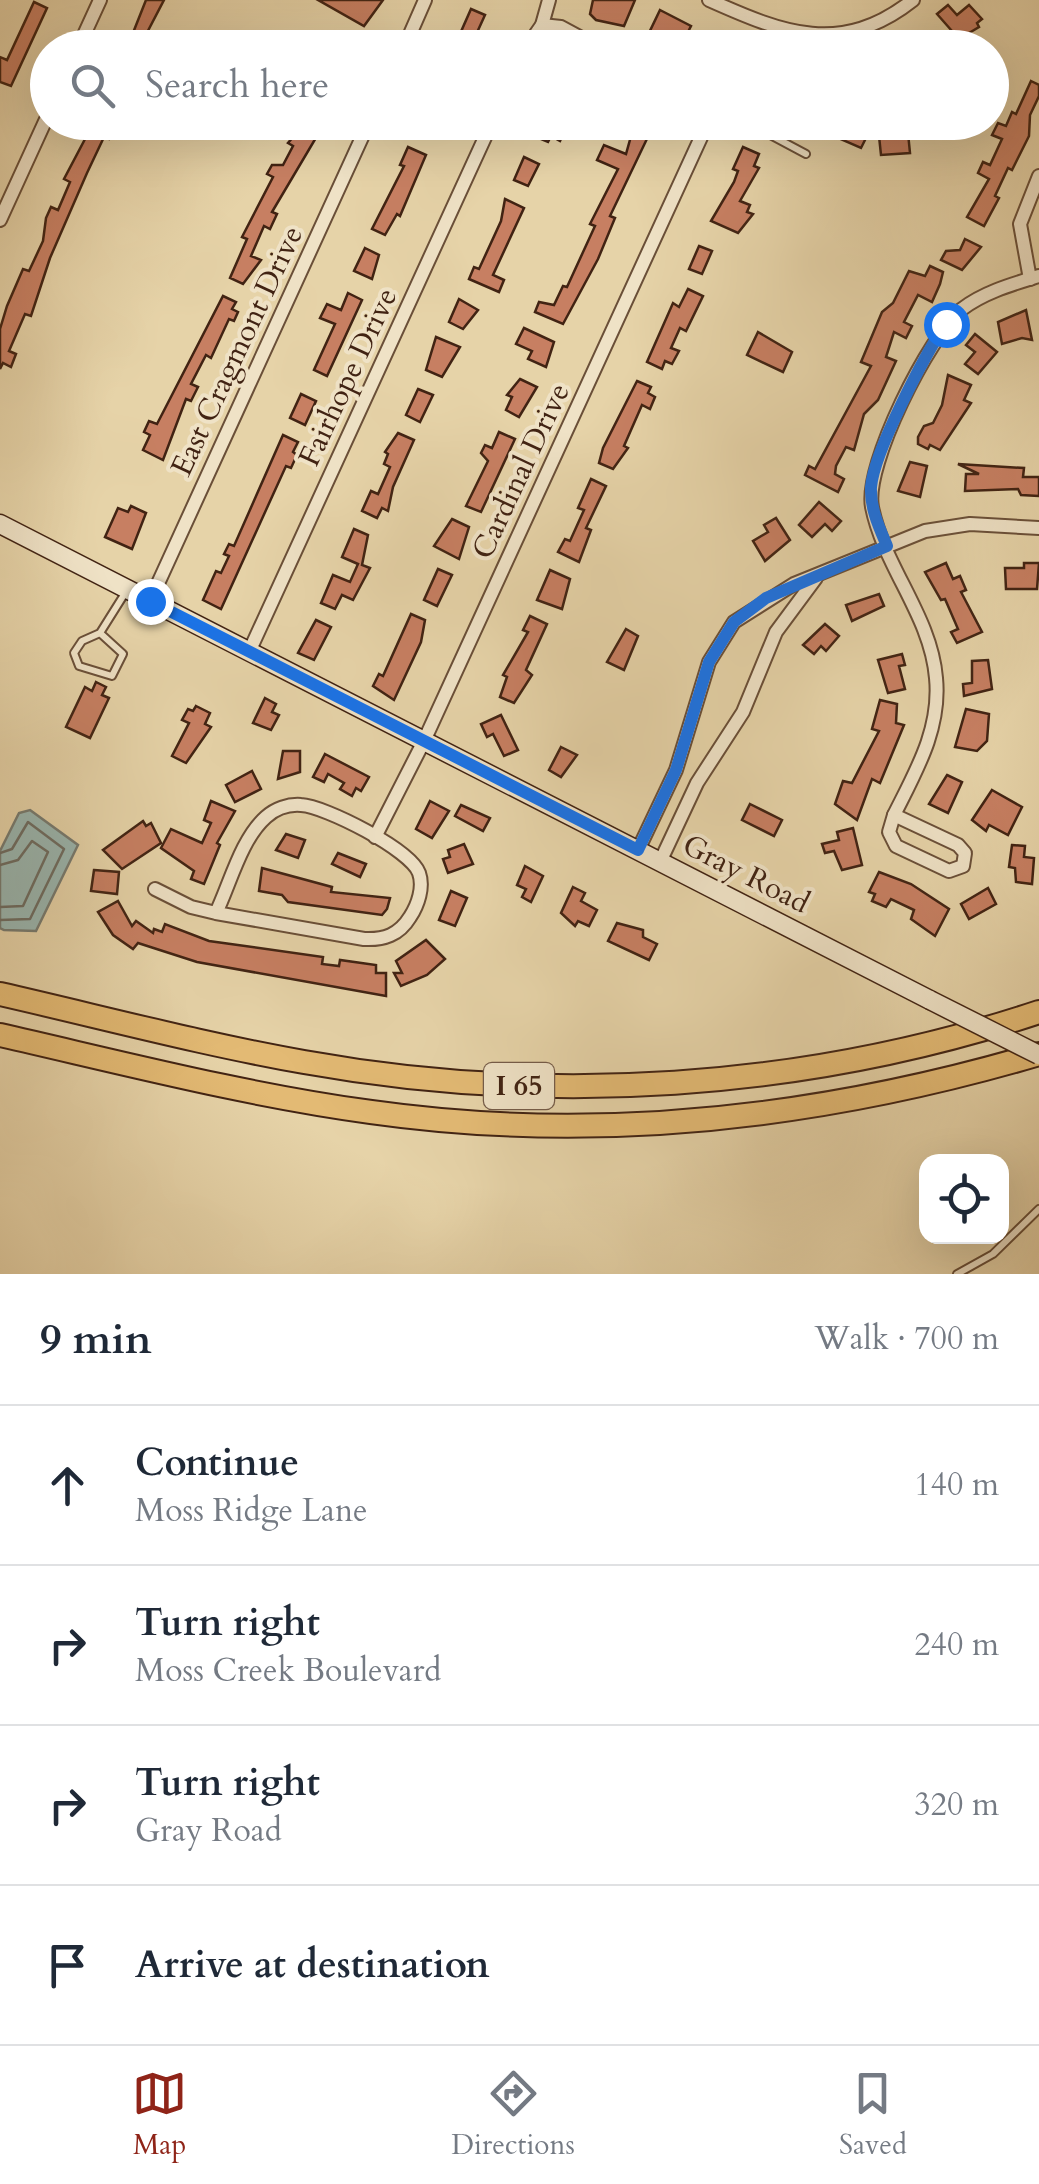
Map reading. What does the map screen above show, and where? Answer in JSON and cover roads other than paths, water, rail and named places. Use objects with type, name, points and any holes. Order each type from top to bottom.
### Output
[{"type":"highway","name":"I 65","points":[[0,994],[303,1062],[531,1086],[612,1086],[774,1073],[969,1035],[1039,1012]]},
{"type":"highway","name":"I 65","points":[[0,1035],[309,1102],[438,1120],[525,1124],[607,1125],[776,1114],[887,1094],[1039,1054]]},
{"type":"street","points":[[86,30],[100,0]]},
{"type":"street","points":[[412,30],[426,0]]},
{"type":"street","points":[[539,30],[548,0]]},
{"type":"street","points":[[709,0],[786,30]]},
{"type":"street","points":[[855,30],[866,28],[913,0]]},
{"type":"street","points":[[542,25],[567,30]]},
{"type":"street","points":[[0,220],[37,140]]},
{"type":"street","name":"East Cragmont Drive","points":[[150,601],[362,140]]},
{"type":"street","name":"Fairhope Drive","points":[[249,652],[484,140]]},
{"type":"street","name":"Cardinal Drive","points":[[375,838],[424,741],[700,140]]},
{"type":"street","points":[[894,815],[958,845],[965,853],[963,866],[946,870],[896,846],[888,832],[894,815],[928,746],[937,687],[930,644],[872,510],[873,477],[934,342],[962,310],[980,298],[1035,277],[1020,224],[1039,176]]},
{"type":"street","name":"Gray Road","points":[[0,524],[1039,1054]]},
{"type":"street","points":[[638,850],[676,770],[718,646],[734,622],[766,598],[925,531],[966,525],[1039,528]]},
{"type":"street","points":[[660,862],[697,784],[744,712],[776,632],[818,576]]},
{"type":"street","points":[[155,888],[191,907],[216,913],[364,938],[390,936],[410,918],[420,881],[407,856],[375,838],[312,807],[276,810],[253,832],[216,913]]},
{"type":"lane","points":[[780,140],[806,154]]},
{"type":"lane","points":[[100,633],[123,654],[112,676],[80,666],[74,660],[82,641],[100,633],[127,589]]},
{"type":"lane","points":[[957,1274],[993,1254],[1039,1209]]},
{"type":"water","points":[[30,810],[78,845],[36,931],[4,930],[0,928],[0,851],[19,813]]}]
